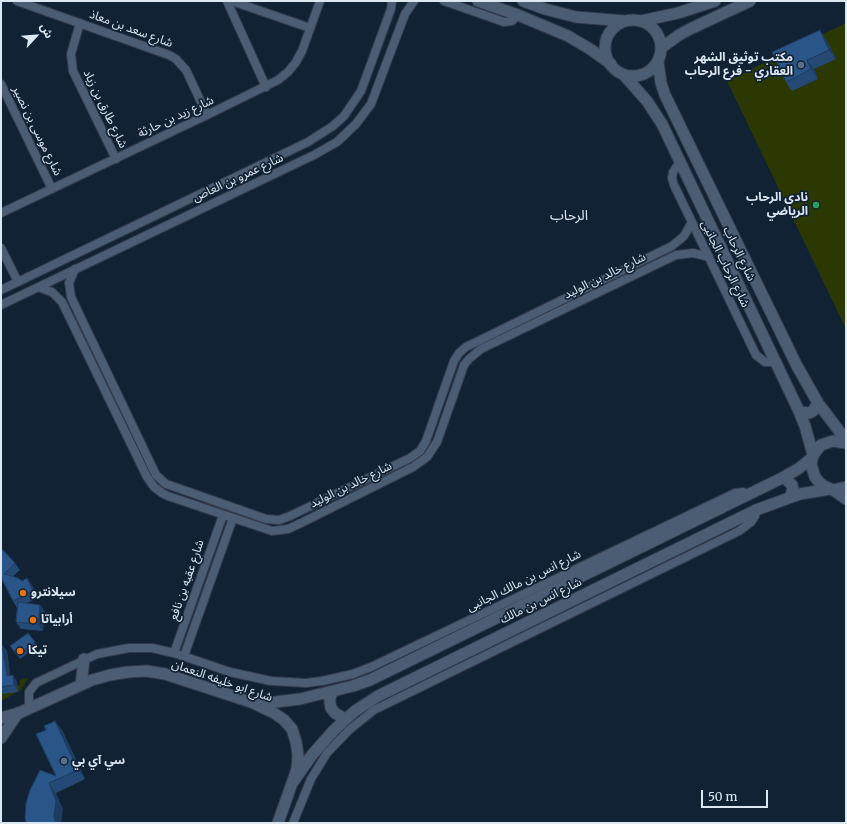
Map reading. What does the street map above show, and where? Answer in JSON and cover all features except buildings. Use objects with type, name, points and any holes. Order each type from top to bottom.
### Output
[{"type":"street","name":"شارع سعد بن معاذ","points":[[17,1],[162,52],[176,59],[186,70],[207,115]]},
{"type":"street","points":[[227,1],[266,87]]},
{"type":"street","points":[[232,1],[310,28]]},
{"type":"street","name":"شارع زيد بن حارثة","points":[[1,213],[278,80],[288,72],[302,51],[320,1]]},
{"type":"street","name":"شارع عمرو بن العاص","points":[[1,290],[308,142],[333,126],[354,104],[361,91],[391,9],[392,1]]},
{"type":"street","name":"شارع عمرو بن العاص","points":[[1,306],[314,155],[347,134],[371,104],[405,14],[414,1]]},
{"type":"street","points":[[444,1],[504,22],[512,21],[518,15]]},
{"type":"street","points":[[478,1],[518,15],[568,36],[611,64]]},
{"type":"street","points":[[524,1],[545,9],[576,17],[603,20],[641,21],[678,13],[714,1]]},
{"type":"street","points":[[661,48],[690,29],[750,1]]},
{"type":"street","points":[[625,21],[616,26],[609,34],[606,44],[606,55],[616,70],[631,76],[643,74],[653,68],[658,62],[660,55],[661,48],[658,34],[653,28],[641,21]]},
{"type":"street","name":"شارع طارق بن زياد","points":[[80,23],[72,45],[71,54],[73,71],[116,159]]},
{"type":"street","name":"شارع الرحاب","points":[[658,62],[666,95],[796,366],[818,404],[846,441]]},
{"type":"street","name":"شارع الرحاب","points":[[623,74],[655,113],[680,162],[800,412],[808,433],[813,456],[812,471],[818,482],[832,489]]},
{"type":"street","name":"شارع موسى بن نصير","points":[[1,84],[52,189]]},
{"type":"street","name":"شارع الرحاب الجانبى","points":[[680,162],[673,172],[672,178],[674,184],[756,355],[766,362],[777,362]]},
{"type":"street","points":[[166,210],[166,218],[172,223]]},
{"type":"street","points":[[149,218],[154,223],[155,231]]},
{"type":"street","name":"شارع خالد بن الوليد","points":[[75,269],[69,283],[71,297],[153,469],[161,480],[172,486],[272,520],[285,519],[415,455],[424,447],[454,361],[459,353],[466,347],[678,242],[689,229],[692,222]]},
{"type":"street","points":[[1,248],[18,282]]},
{"type":"street","name":"شارع خالد بن الوليد","points":[[38,287],[52,292],[62,302],[150,483],[162,493],[223,515],[266,530],[281,530],[301,523],[421,463],[433,450],[464,365],[474,354],[676,255],[693,253],[709,257]]},
{"type":"street","points":[[586,288],[590,297]]},
{"type":"street","points":[[800,412],[809,413],[813,411],[818,404]]},
{"type":"street","points":[[433,421],[443,425]]},
{"type":"street","name":"شارع انس بن مالك","points":[[251,702],[284,701],[353,686],[394,668],[782,478],[798,469],[813,456],[821,445],[827,442],[846,441]]},
{"type":"street","points":[[782,478],[786,479],[792,485],[793,489],[790,497]]},
{"type":"street","name":"شارع انس بن مالك","points":[[293,782],[315,751],[345,719],[362,706],[396,686],[756,510],[790,497],[810,492],[846,488]]},
{"type":"street","points":[[832,489],[846,499]]},
{"type":"street","points":[[342,491],[346,500]]},
{"type":"street","name":"شارع انس بن مالك الجانبى","points":[[29,708],[28,696],[33,685],[84,660],[107,652],[129,648],[152,648],[174,653],[254,678],[282,682],[306,683],[339,678],[371,667],[735,493],[746,492],[748,495]]},
{"type":"street","points":[[293,823],[311,779],[323,759],[338,741],[361,719],[387,702],[739,531],[752,522],[756,510]]},
{"type":"street","name":"شارع عقبه بن نافع","points":[[174,653],[223,515]]},
{"type":"street","name":"شارع عقبه بن نافع","points":[[184,656],[233,518]]},
{"type":"street","points":[[81,685],[84,660]]},
{"type":"street","name":"شارع ابو خليفه النعمان","points":[[1,718],[29,708],[81,685],[110,675],[147,671],[165,674],[251,702],[274,713],[284,720],[292,730],[298,755],[297,769],[293,782]]},
{"type":"street","points":[[333,691],[330,696],[331,708],[335,713],[345,719]]},
{"type":"street","points":[[1,712],[19,712]]},
{"type":"street","points":[[1,738],[19,712]]},
{"type":"street","points":[[278,823],[293,782]]},
{"type":"green space","name":"نادي الرحاب الرياضي","points":[[846,23],[846,329],[727,81]]},
{"type":"green space","points":[[28,678],[21,690],[1,701],[1,679],[3,687],[20,685],[20,680]]},
{"type":"place","name":"مكتب توثيق الشهر العقاري - فرع الرحاب","points":[[801,65]]},
{"type":"place","name":"نادي الرحاب الرياضي","points":[[816,205]]},
{"type":"place","name":"سيلانترو","points":[[23,593]]},
{"type":"place","name":"أرابياتا","points":[[33,620]]},
{"type":"place","name":"تيكا","points":[[20,651]]},
{"type":"place","name":"سي آي بي","points":[[64,761]]},
{"type":"district","name":"الرحاب","points":[[569,216]]}]
